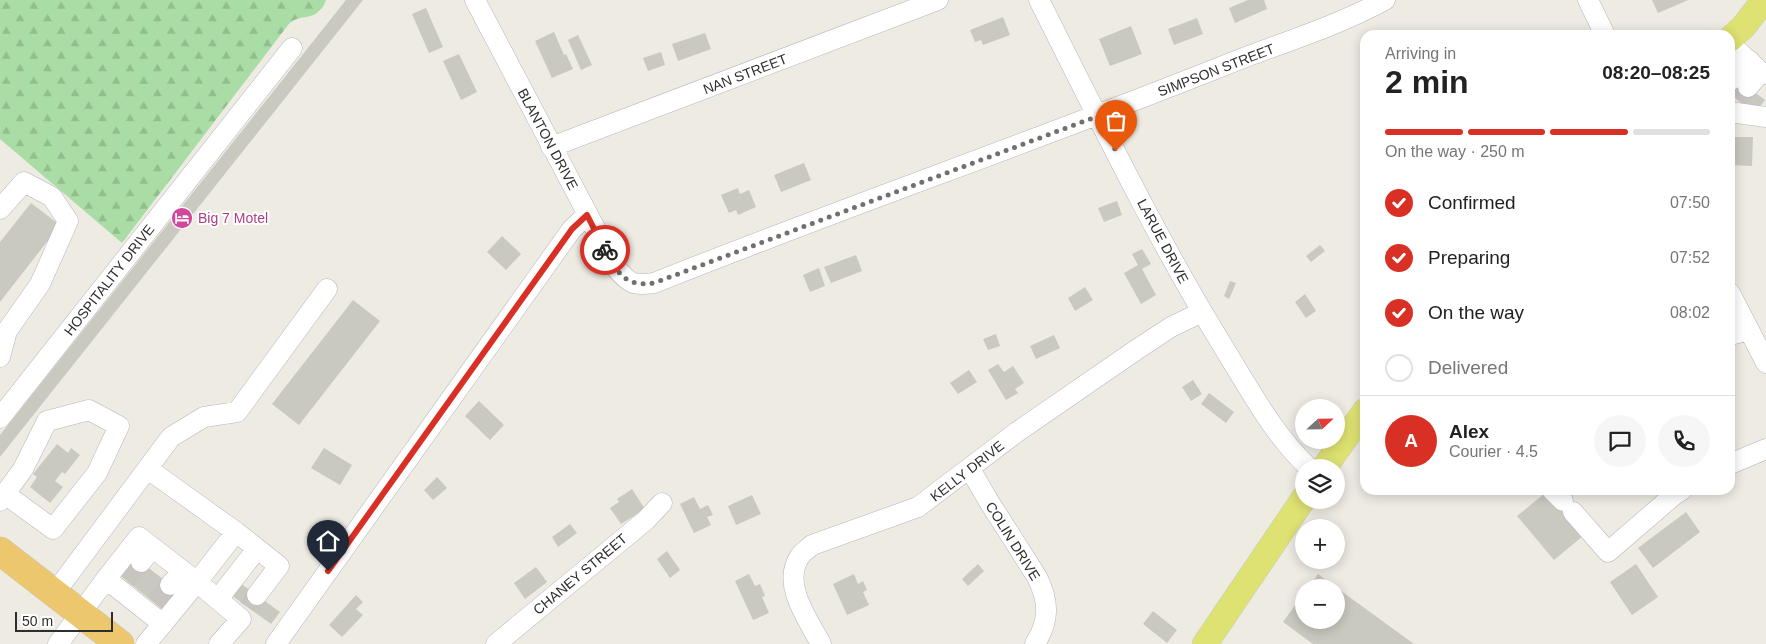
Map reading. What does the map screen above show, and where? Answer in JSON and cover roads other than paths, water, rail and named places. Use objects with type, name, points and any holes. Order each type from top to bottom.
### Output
[{"type":"highway","points":[[0,552],[120,644]]},
{"type":"main road","points":[[1735,34],[1764,0]]},
{"type":"main road","points":[[1330,459],[1360,418]]},
{"type":"main road","points":[[1205,644],[1297,509]]},
{"type":"street","name":"BLANTON DRIVE","points":[[475,0],[587,215],[616,268],[624,277]]},
{"type":"street","name":"NAN STREET","points":[[551,147],[938,0]]},
{"type":"street","name":"LARUE DRIVE","points":[[1039,0],[1170,256],[1202,312],[1282,439],[1301,459]]},
{"type":"street","name":"SIMPSON STREET","points":[[624,277],[628,281],[641,285],[654,283],[1318,31],[1385,0]]},
{"type":"street","points":[[1588,0],[1603,30]]},
{"type":"street","name":"HOSPITALITY DRIVE","points":[[0,418],[292,48]]},
{"type":"street","points":[[1735,48],[1759,69],[1735,97],[1766,116]]},
{"type":"street","points":[[0,210],[24,182],[52,197],[68,221],[40,284],[7,331],[0,357]]},
{"type":"street","points":[[276,644],[572,229],[587,215]]},
{"type":"street","points":[[54,594],[171,437],[204,417],[237,412],[327,289]]},
{"type":"street","name":"KELLY DRIVE","points":[[821,644],[796,594],[793,584],[796,564],[812,545],[918,507],[1017,432],[1136,350],[1171,327],[1202,312]]},
{"type":"street","points":[[1735,315],[1739,333],[1766,363]]},
{"type":"street","points":[[90,410],[119,426],[97,474],[53,529],[2,498],[23,469],[47,421],[90,410]]},
{"type":"street","points":[[1735,462],[1766,449]]},
{"type":"street","points":[[148,469],[236,532],[279,566],[219,644]]},
{"type":"street","name":"COLIN DRIVE","points":[[970,469],[1043,589],[1046,601],[1046,615],[1043,628],[1035,644]]},
{"type":"street","points":[[1563,501],[1608,552],[1673,495]]},
{"type":"street","name":"CHANEY STREET","points":[[496,644],[638,526],[662,503]]},
{"type":"street","points":[[146,644],[156,613],[183,579],[236,532]]},
{"type":"street","points":[[98,536],[139,555],[218,599],[249,607]]},
{"type":"street","points":[[218,599],[257,549]]},
{"type":"street","points":[[58,644],[80,614],[117,583],[139,555]]},
{"type":"street","points":[[117,583],[156,613]]},
{"type":"tunnel","points":[[1737,99],[1748,87]]},
{"type":"tunnel","points":[[126,580],[141,562]]},
{"type":"tunnel","points":[[155,603],[170,585]]},
{"type":"tunnel","points":[[249,608],[257,595]]},
{"type":"place","name":"Big 7 Motel","points":[[182,218]]}]
